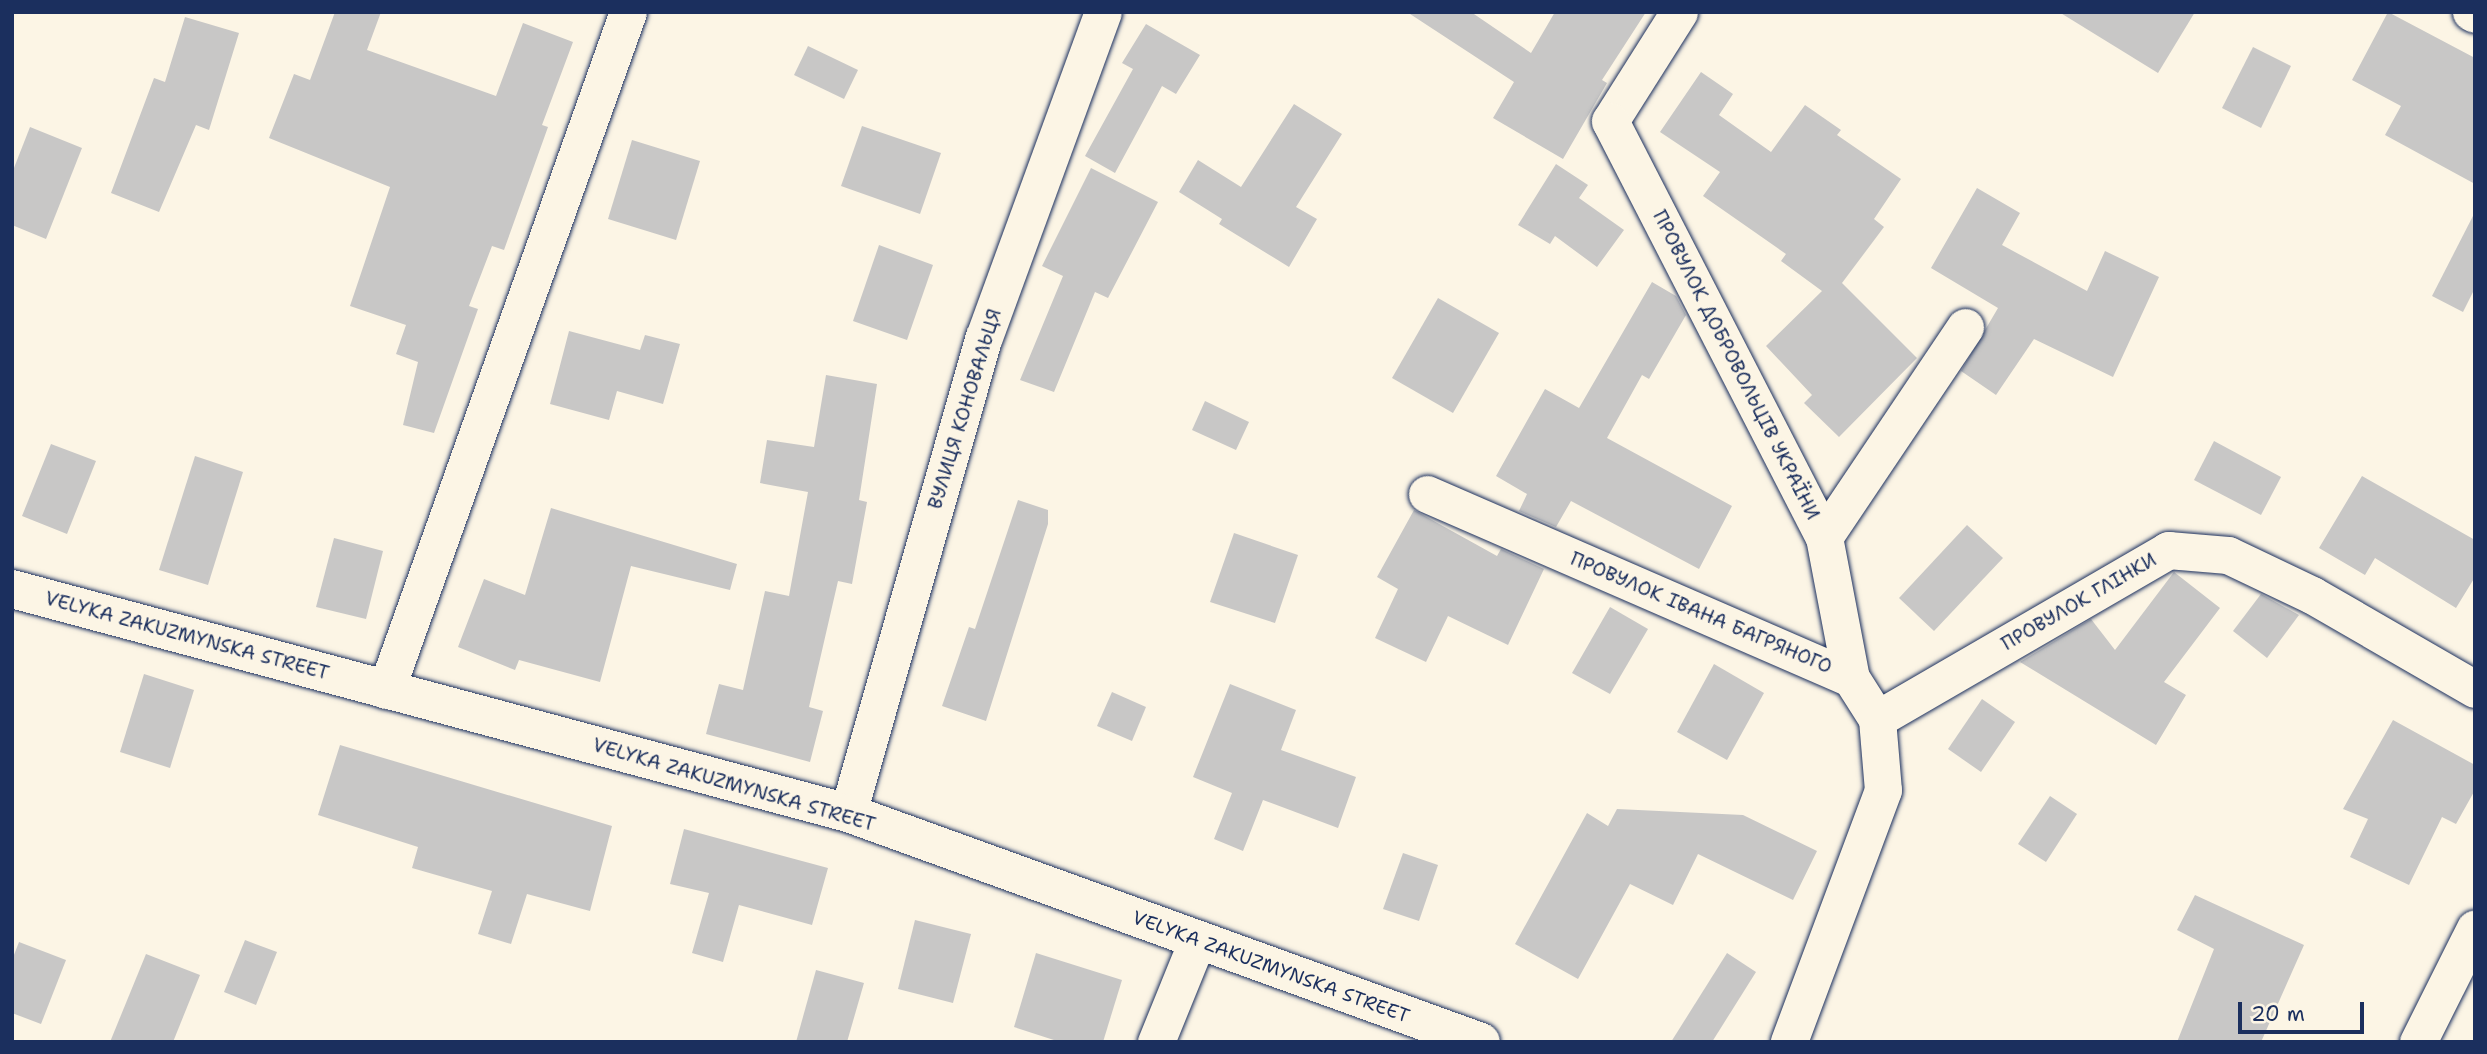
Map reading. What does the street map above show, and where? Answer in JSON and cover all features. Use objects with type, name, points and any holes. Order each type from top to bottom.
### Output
[{"type":"street","points":[[386,690],[628,12]]},
{"type":"street","name":"ВУЛИЦЯ КОНОВАЛЬЦЯ","points":[[848,813],[984,337],[1103,12]]},
{"type":"street","name":"ПРОВУЛОК ДОБРОВОЛЬЦІВ УКРАЇНИ","points":[[1679,12],[1610,121],[1824,537],[1965,327]]},
{"type":"street","name":"ПРОВУЛОК ІВАНА БАГРЯНОГО","points":[[1427,494],[1851,678],[1877,719],[1883,790],[1789,1042]]},
{"type":"street","points":[[1824,537],[1851,678]]},
{"type":"street","name":"ПРОВУЛОК ГЛІНКИ","points":[[1877,719],[2168,550],[2228,555],[2312,595],[2475,689]]},
{"type":"street","name":"VELYKA ZAKUZMYNSKA STREET","points":[[12,589],[848,813],[1481,1042]]},
{"type":"street","points":[[2418,1042],[2475,928]]},
{"type":"street","points":[[1156,1042],[1197,941]]},
{"type":"building","points":[[335,12],[381,12],[367,50],[496,96],[523,23],[573,42],[542,125],[548,127],[504,250],[492,246],[469,306],[478,309],[434,433],[403,425],[418,362],[396,354],[406,325],[350,306],[390,187],[269,138],[294,74],[310,80]]},
{"type":"building","points":[[1407,12],[1471,12],[1531,53],[1555,12],[1646,12],[1602,80],[1607,83],[1563,159],[1493,118],[1514,82]]},
{"type":"building","points":[[2059,12],[2195,12],[2158,73]]},
{"type":"building","points":[[2388,12],[2475,58],[2475,184],[2385,135],[2401,106],[2352,80]]},
{"type":"building","points":[[185,17],[239,33],[209,130],[196,125],[159,212],[111,193],[154,78],[165,82]]},
{"type":"building","points":[[1146,24],[1200,55],[1176,94],[1162,86],[1115,173],[1085,156],[1133,69],[1122,63]]},
{"type":"building","points":[[808,46],[858,70],[844,99],[794,75]]},
{"type":"building","points":[[2253,47],[2291,66],[2261,128],[2222,108]]},
{"type":"building","points":[[1701,72],[1733,94],[1719,115],[1771,152],[1805,105],[1841,130],[1837,135],[1901,179],[1874,219],[1884,227],[1842,283],[1917,358],[1839,437],[1804,403],[1812,395],[1766,346],[1822,291],[1781,261],[1786,254],[1703,196],[1720,172],[1660,132]]},
{"type":"building","points":[[1294,104],[1342,134],[1296,207],[1317,219],[1289,267],[1219,224],[1222,219],[1179,192],[1198,160],[1241,187]]},
{"type":"building","points":[[862,126],[941,153],[920,214],[841,186]]},
{"type":"building","points":[[30,127],[82,148],[46,239],[12,225],[12,173]]},
{"type":"building","points":[[632,140],[700,161],[676,240],[608,219]]},
{"type":"building","points":[[1556,164],[1588,185],[1579,198],[1624,230],[1597,267],[1555,236],[1550,244],[1518,225]]},
{"type":"building","points":[[1091,168],[1158,202],[1108,298],[1095,292],[1054,392],[1020,380],[1063,276],[1042,266]]},
{"type":"building","points":[[1977,188],[2020,213],[2002,245],[2087,291],[2105,251],[2159,277],[2113,377],[2034,339],[1996,395],[1961,371],[1998,308],[1931,268]]},
{"type":"building","points":[[2475,212],[2475,288],[2463,312],[2432,296]]},
{"type":"building","points":[[879,245],[933,265],[907,340],[853,321]]},
{"type":"building","points":[[1652,282],[1676,296],[1686,315],[1649,379],[1642,375],[1607,438],[1732,506],[1699,569],[1571,501],[1556,527],[1519,511],[1527,494],[1496,476],[1545,389],[1579,408]]},
{"type":"building","points":[[1438,298],[1499,333],[1453,413],[1392,378]]},
{"type":"building","points":[[569,331],[640,350],[645,335],[680,344],[663,404],[617,391],[609,420],[550,404]]},
{"type":"building","points":[[826,375],[877,384],[859,500],[867,502],[852,584],[838,581],[809,707],[823,711],[810,762],[706,734],[719,684],[743,690],[765,591],[789,596],[808,492],[760,483],[767,440],[814,447]]},
{"type":"building","points":[[1205,401],[1249,422],[1236,450],[1192,430]]},
{"type":"building","points":[[2214,441],[2281,477],[2261,515],[2194,480]]},
{"type":"building","points":[[51,444],[96,461],[67,534],[22,516]]},
{"type":"building","points":[[195,456],[243,472],[208,585],[159,570]]},
{"type":"building","points":[[2362,476],[2475,540],[2475,577],[2456,608],[2375,558],[2365,575],[2319,548]]},
{"type":"building","points":[[1018,500],[1048,510],[1048,524],[986,721],[942,706],[969,627],[975,629]]},
{"type":"building","points":[[551,508],[737,564],[730,590],[631,566],[600,682],[519,660],[515,670],[458,647],[484,579],[525,595]]},
{"type":"building","points":[[1414,510],[1497,556],[1501,549],[1544,569],[1508,645],[1448,616],[1426,662],[1375,638],[1398,589],[1377,577]]},
{"type":"building","points":[[1967,525],[2003,558],[1934,631],[1899,598]]},
{"type":"building","points":[[1234,533],[1298,555],[1275,623],[1210,602]]},
{"type":"building","points":[[334,538],[383,551],[366,619],[316,607]]},
{"type":"building","points":[[2174,572],[2220,608],[2164,682],[2186,695],[2156,745],[2020,662],[2091,619],[2115,650]]},
{"type":"building","points":[[2261,594],[2299,615],[2267,658],[2233,631]]},
{"type":"building","points":[[1610,607],[1648,629],[1610,694],[1572,673]]},
{"type":"building","points":[[1714,664],[1764,693],[1727,760],[1677,732]]},
{"type":"building","points":[[144,674],[194,690],[170,768],[120,752]]},
{"type":"building","points":[[1230,684],[1296,710],[1281,750],[1356,777],[1338,828],[1263,800],[1243,851],[1214,839],[1232,793],[1193,777]]},
{"type":"building","points":[[1112,692],[1146,707],[1132,741],[1097,726]]},
{"type":"building","points":[[1982,699],[2015,722],[1981,772],[1948,749]]},
{"type":"building","points":[[2393,720],[2475,765],[2475,790],[2456,824],[2442,817],[2409,885],[2350,857],[2368,819],[2343,809]]},
{"type":"building","points":[[340,745],[612,826],[590,911],[527,894],[511,944],[478,934],[492,891],[412,868],[418,847],[318,815]]},
{"type":"building","points":[[2050,796],[2077,814],[2046,862],[2018,844]]},
{"type":"building","points":[[1617,809],[1743,815],[1817,851],[1793,900],[1698,854],[1673,905],[1630,884],[1578,979],[1515,944],[1587,813],[1608,826]]},
{"type":"building","points":[[684,829],[828,868],[812,925],[739,905],[723,962],[692,953],[709,893],[670,884]]},
{"type":"building","points":[[1403,853],[1438,865],[1419,921],[1383,909]]},
{"type":"building","points":[[2195,895],[2304,945],[2261,1042],[2177,1042],[2214,949],[2177,930]]},
{"type":"building","points":[[915,920],[971,934],[953,1003],[898,989]]},
{"type":"building","points":[[245,940],[277,952],[256,1005],[224,992]]},
{"type":"building","points":[[19,942],[66,960],[41,1024],[12,1013],[12,960]]},
{"type":"building","points":[[1036,953],[1122,980],[1103,1042],[1060,1042],[1014,1027]]},
{"type":"building","points":[[1727,953],[1756,972],[1712,1042],[1671,1042]]},
{"type":"building","points":[[146,954],[200,975],[173,1042],[110,1042]]},
{"type":"building","points":[[816,970],[864,983],[847,1042],[796,1042]]}]
